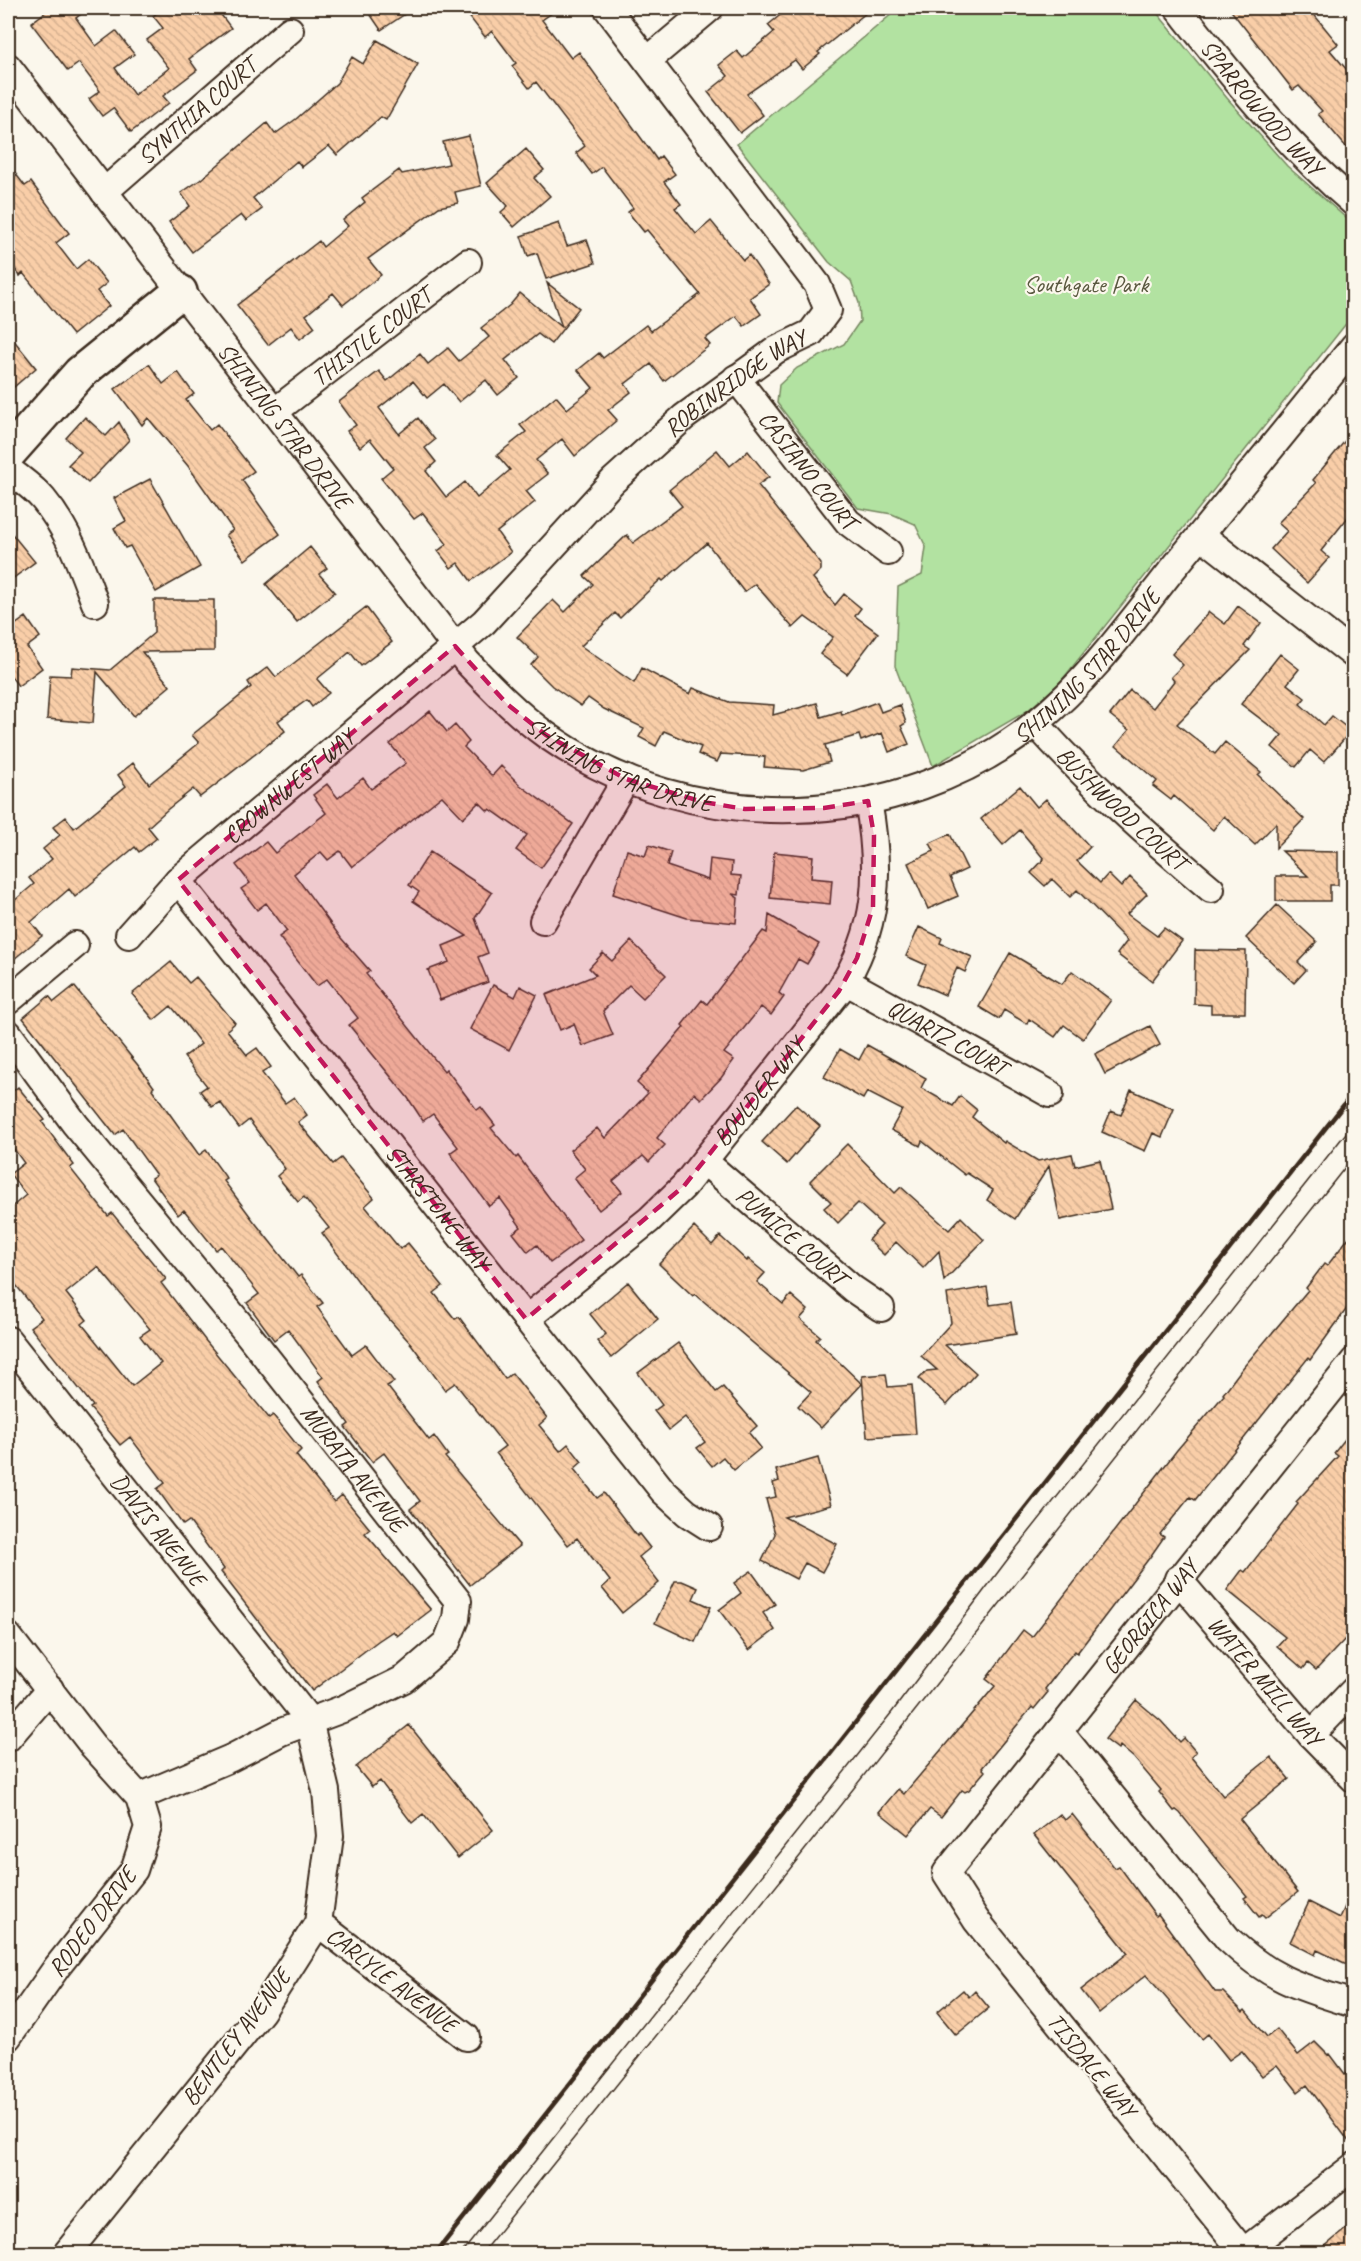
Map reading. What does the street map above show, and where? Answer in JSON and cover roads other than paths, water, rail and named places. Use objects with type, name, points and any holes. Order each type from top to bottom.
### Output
[{"type":"street","name":"ROBINRIDGE WAY","points":[[455,646],[512,593],[614,481],[684,417],[776,350],[810,333],[828,310],[817,284],[607,8]]},
{"type":"street","points":[[648,60],[710,8]]},
{"type":"street","name":"SPARROWOOD WAY","points":[[1178,8],[1275,128],[1323,177],[1353,202]]},
{"type":"street","name":"SYNTHIA COURT","points":[[104,192],[290,30]]},
{"type":"street","name":"SHINING STAR DRIVE","points":[[8,67],[455,646],[507,704],[546,735],[582,758],[626,779],[703,802],[745,809],[824,808],[868,801],[915,788],[954,773],[999,749],[1035,723],[1091,671],[1353,345]]},
{"type":"street","name":"THISTLE COURT","points":[[274,412],[468,262]]},
{"type":"street","points":[[8,454],[80,373],[180,292]]},
{"type":"street","name":"CASIANO COURT","points":[[736,378],[848,522],[888,552]]},
{"type":"street","points":[[8,469],[42,497],[63,526],[77,554],[95,603]]},
{"type":"street","points":[[1201,535],[1353,655]]},
{"type":"street","name":"CROWNWEST WAY","points":[[129,935],[178,880],[455,646]]},
{"type":"street","name":"BUSHWOOD COURT","points":[[1035,723],[1082,776],[1126,818],[1211,889]]},
{"type":"street","points":[[543,921],[626,779]]},
{"type":"street","name":"BOULDER WAY","points":[[526,1319],[649,1220],[705,1162],[845,981],[857,958],[873,907],[877,873],[868,801]]},
{"type":"street","name":"STARSTONE WAY","points":[[178,880],[663,1491],[687,1513],[708,1527]]},
{"type":"street","points":[[8,1001],[75,945]]},
{"type":"street","name":"QUARTZ COURT","points":[[845,981],[1050,1094]]},
{"type":"street","name":"MURATA AVENUE","points":[[8,1033],[75,1124],[248,1334],[458,1601],[456,1618],[447,1642],[404,1679],[345,1708],[309,1720],[139,1797]]},
{"type":"street","name":"PUMICE COURT","points":[[705,1162],[853,1289],[880,1308]]},
{"type":"street","name":"DAVIS AVENUE","points":[[8,1340],[309,1720]]},
{"type":"street","name":"GEORGICA WAY","points":[[946,1873],[1353,1361]]},
{"type":"street","name":"WATER MILL WAY","points":[[1178,1579],[1311,1735],[1353,1779]]},
{"type":"street","points":[[8,1636],[93,1746],[139,1797]]},
{"type":"street","points":[[8,1738],[50,1689]]},
{"type":"street","points":[[1311,1735],[1353,1690]]},
{"type":"street","name":"BENTLEY AVENUE","points":[[66,2253],[262,2011],[318,1923],[330,1836],[326,1791],[309,1720]]},
{"type":"street","points":[[1059,1731],[1228,1939],[1251,1961],[1275,1977],[1301,1988],[1353,2004]]},
{"type":"street","name":"RODEO DRIVE","points":[[8,2037],[57,1967],[134,1870],[148,1827],[139,1797]]},
{"type":"street","name":"TISDALE WAY","points":[[946,1873],[976,1920],[1244,2253]]},
{"type":"street","name":"CARLYLE AVENUE","points":[[318,1923],[466,2037]]},
{"type":"street","points":[[1244,2253],[1353,2166]]},
{"type":"tram line","points":[[461,2254],[892,1712],[1014,1551],[1354,1123]]},
{"type":"tram line","points":[[481,2254],[789,1870],[1354,1156]]},
{"type":"railway","points":[[435,2254],[1354,1092]]},
{"type":"park label","name":"Southgate Park","points":[[1086,284]]}]
